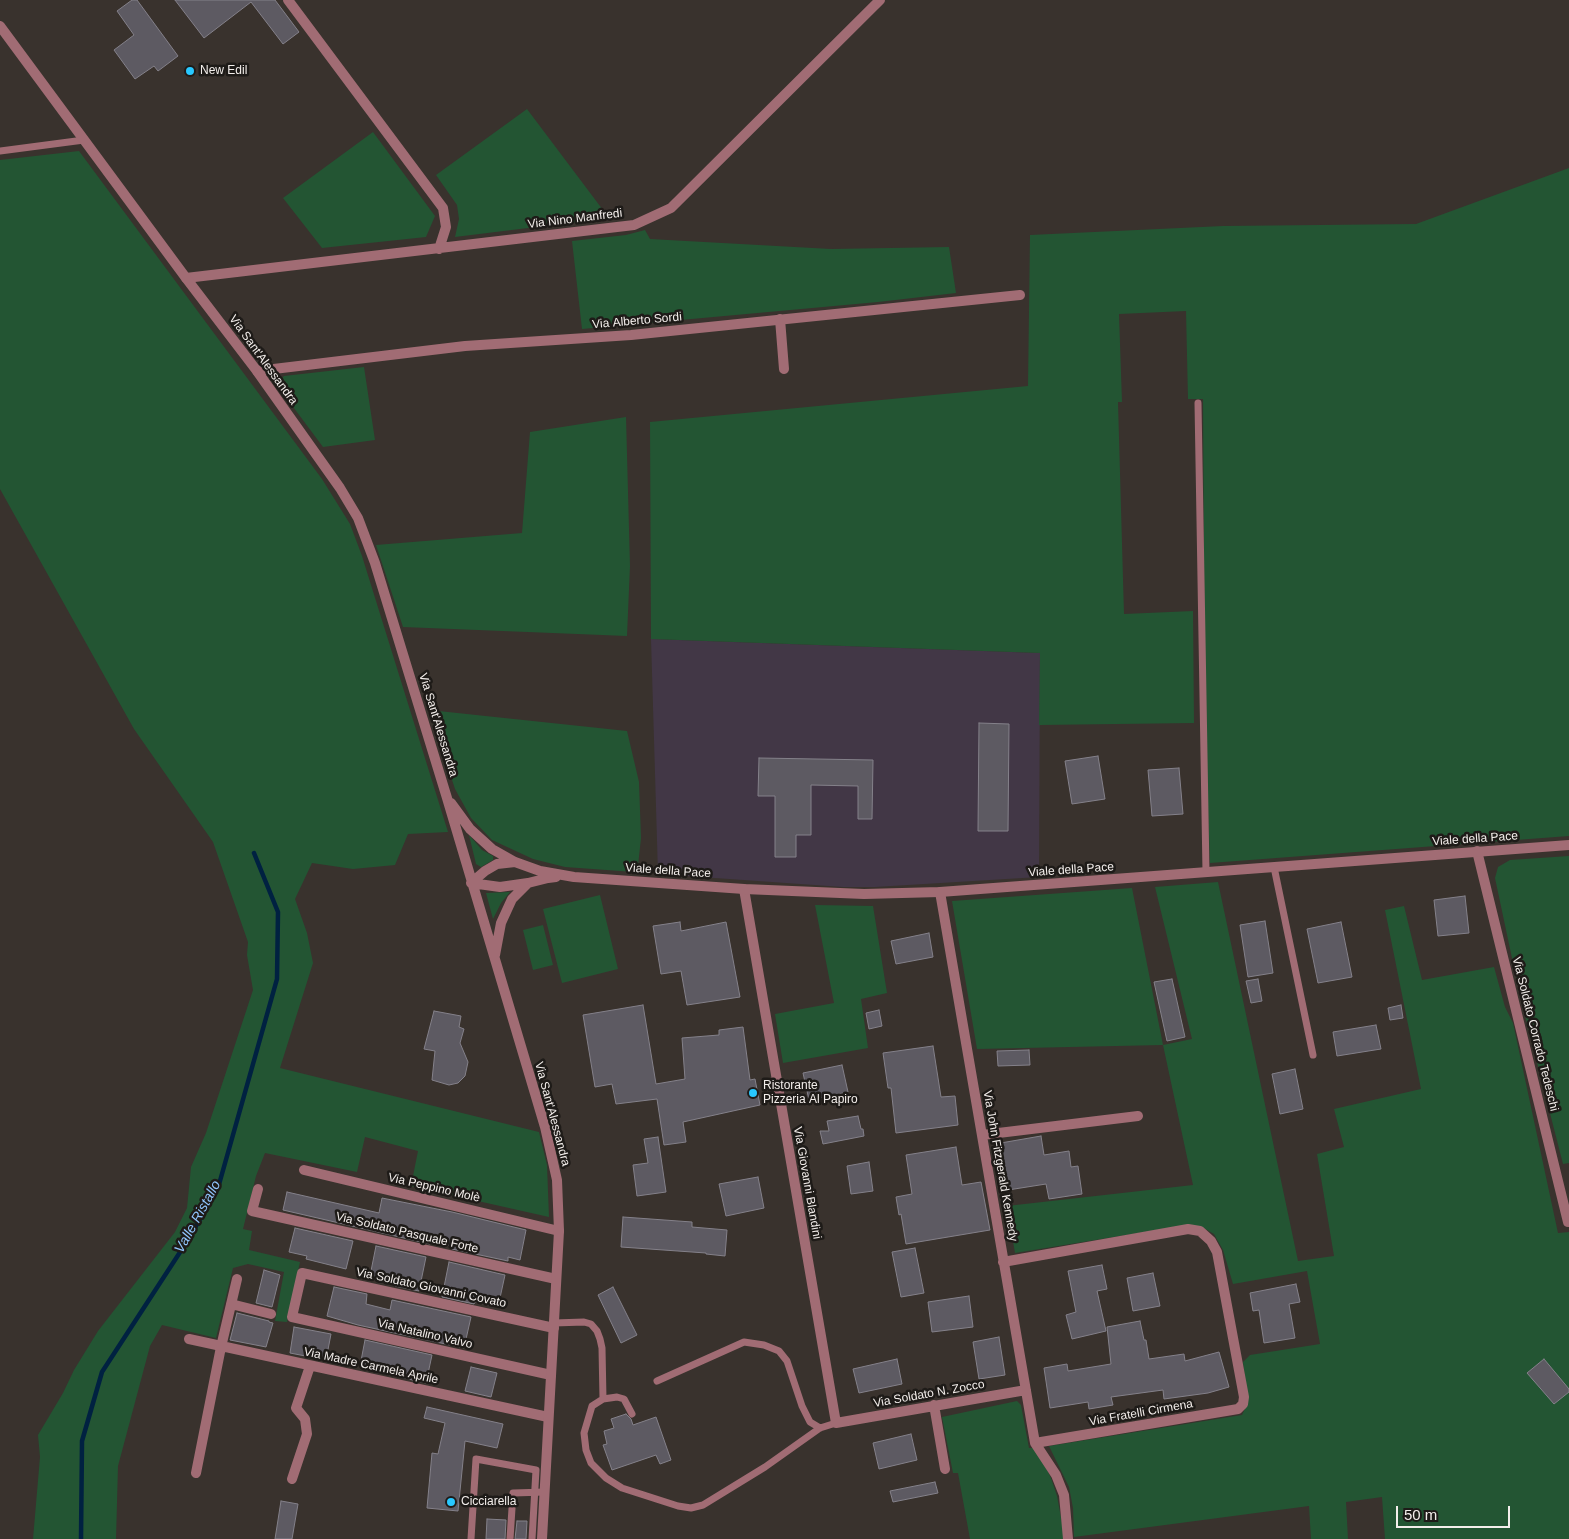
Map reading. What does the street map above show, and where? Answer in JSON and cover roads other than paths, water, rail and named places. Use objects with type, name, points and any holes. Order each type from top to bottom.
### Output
[{"type":"street","points":[[288,0],[443,208],[446,227],[439,249]]},
{"type":"street","name":"Via Nino Manfredi","points":[[186,278],[634,225],[671,208],[880,0]]},
{"type":"street","name":"Via Sant'Alessandra","points":[[0,26],[257,371],[340,488],[358,518],[375,563],[545,1127],[557,1180],[560,1231],[548,1417],[539,1492],[542,1539]]},
{"type":"street","name":"Via Alberto Sordi","points":[[257,371],[465,346],[631,335],[1020,295]]},
{"type":"street","points":[[780,319],[784,369]]},
{"type":"street","points":[[447,798],[470,829],[492,848],[516,862],[540,871],[574,877]]},
{"type":"street","name":"Viale della Pace","points":[[574,877],[744,889],[864,894],[940,892],[1569,845]]},
{"type":"street","name":"Via Soldato Corrado Tedeschi","points":[[1477,852],[1568,1222]]},
{"type":"street","points":[[471,883],[485,871],[498,864],[516,862]]},
{"type":"street","points":[[471,883],[500,887],[548,878],[574,877]]},
{"type":"street","points":[[494,957],[501,922],[512,899],[528,883]]},
{"type":"street","name":"Via Giovanni Blandini","points":[[744,889],[836,1422]]},
{"type":"street","name":"Via John Fitzgerald Kennedy","points":[[940,892],[1035,1443]]},
{"type":"street","points":[[982,1135],[1138,1116]]},
{"type":"street","name":"Via Peppino Molè","points":[[304,1170],[560,1231]]},
{"type":"street","name":"Via Soldato Pasquale Forte","points":[[258,1189],[252,1211],[556,1279]]},
{"type":"street","name":"Via Fratelli Cirmena","points":[[1003,1262],[1188,1229],[1200,1231],[1211,1240],[1217,1252],[1244,1397],[1238,1409],[1035,1443]]},
{"type":"street","name":"Via Natalino Valvo","points":[[302,1272],[292,1317],[551,1375]]},
{"type":"street","name":"Via Soldato Giovanni Covato","points":[[302,1272],[554,1325]]},
{"type":"street","points":[[196,1473],[221,1347],[237,1279]]},
{"type":"street","points":[[231,1304],[271,1314]]},
{"type":"street","name":"Via Madre Carmela Aprile","points":[[188,1339],[548,1417]]},
{"type":"street","points":[[292,1480],[306,1434],[305,1419],[296,1408],[310,1366]]},
{"type":"street","name":"Via Soldato N. Zocco","points":[[836,1422],[1026,1390]]},
{"type":"street","points":[[934,1405],[945,1469]]},
{"type":"street","points":[[1035,1443],[1056,1475],[1064,1495],[1068,1539]]},
{"type":"lane","points":[[0,151],[84,140]]},
{"type":"lane","points":[[1198,403],[1206,872]]},
{"type":"lane","points":[[1274,867],[1313,1055]]},
{"type":"lane","points":[[554,1325],[584,1322],[591,1324],[597,1330],[602,1348],[603,1398]]},
{"type":"lane","points":[[657,1381],[744,1342],[764,1344],[779,1351],[787,1361],[802,1406],[810,1422],[820,1428]]},
{"type":"lane","points":[[632,1414],[624,1399],[617,1396],[603,1398],[592,1406],[584,1433],[586,1450],[591,1462],[606,1478],[622,1488],[678,1506],[691,1508],[703,1505],[765,1467],[820,1428],[836,1422]]},
{"type":"lane","points":[[471,1539],[476,1459],[536,1470],[539,1492],[532,1539]]},
{"type":"lane","points":[[510,1539],[513,1493],[539,1492]]},
{"type":"waterway","name":"Valle Ristallo","points":[[81,1539],[82,1441],[102,1372],[186,1243],[218,1188],[277,979],[278,912],[254,853]]},
{"type":"place","name":"New Edil","points":[[190,71]]},
{"type":"place","name":"Ristorante Pizzeria Al Papiro","points":[[753,1093]]},
{"type":"place","name":"Cicciarella","points":[[451,1502]]}]
